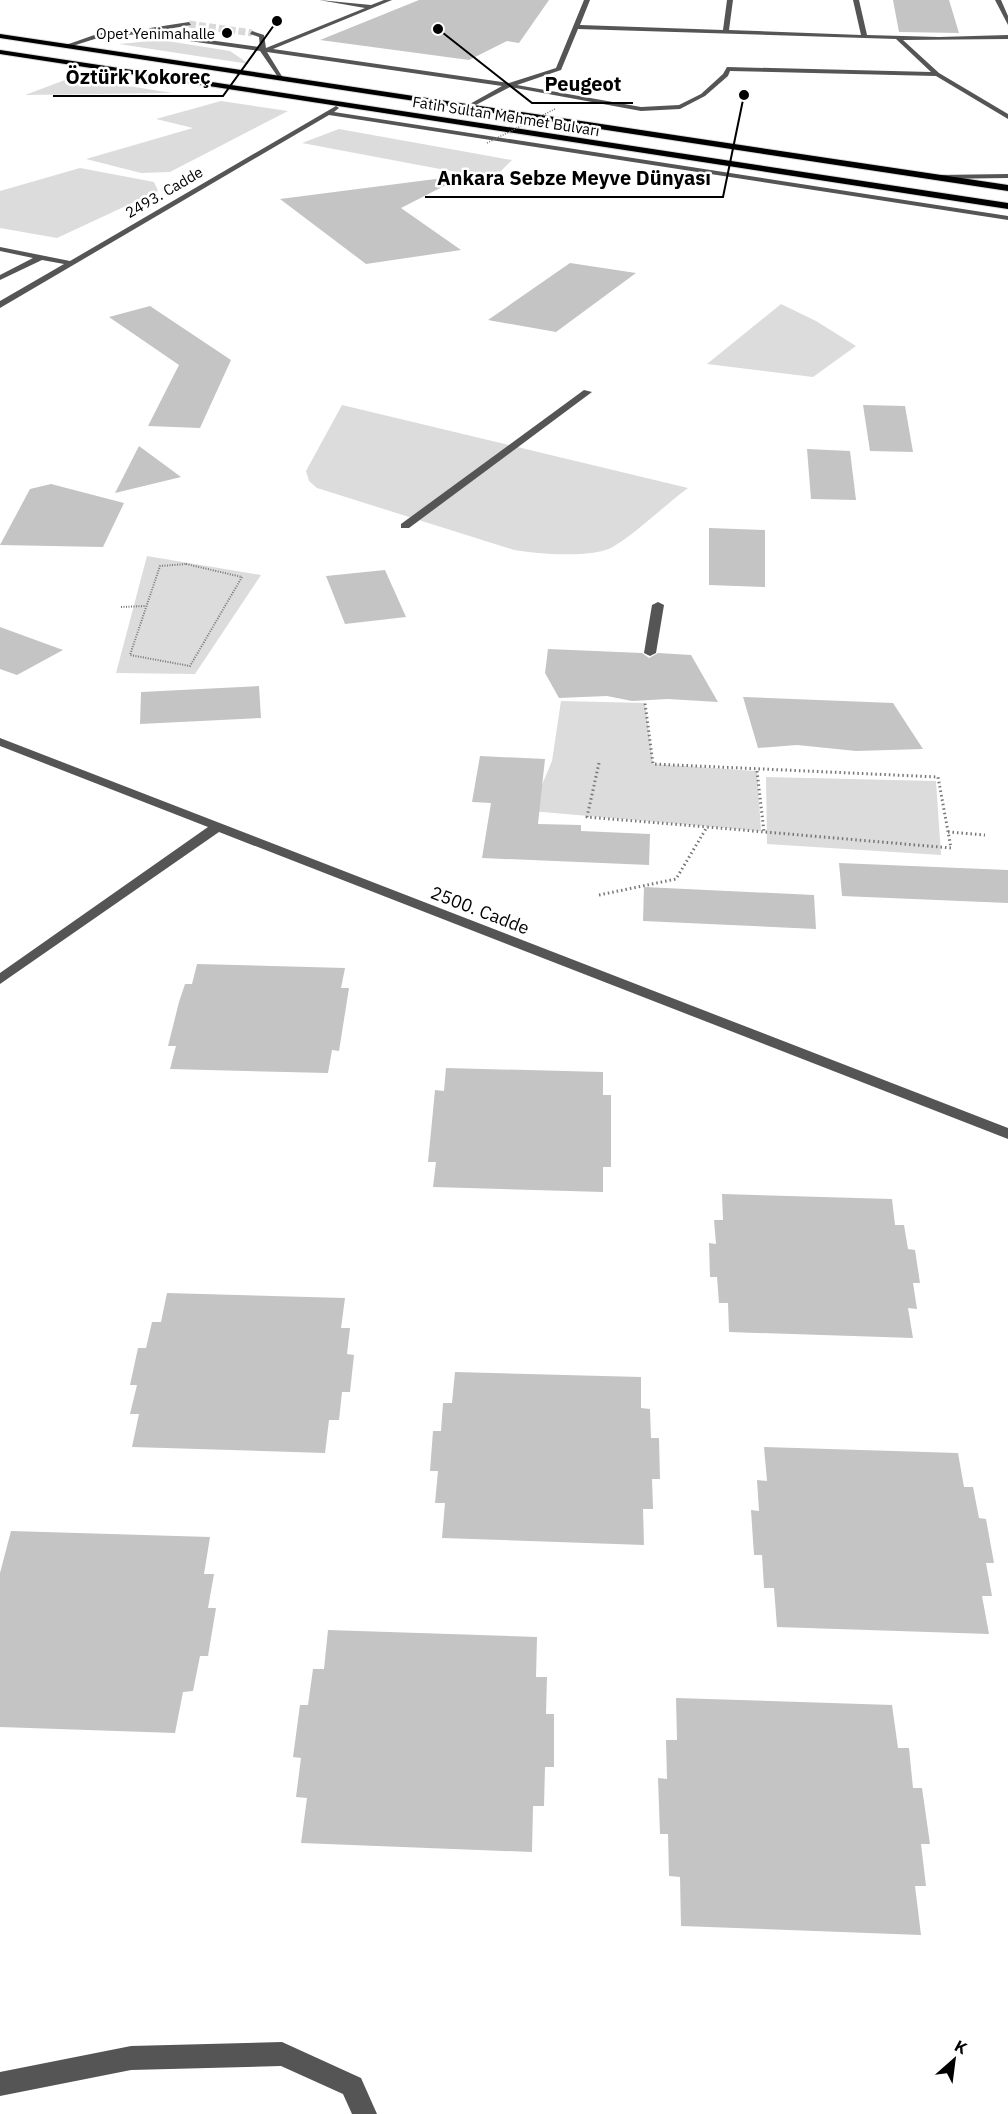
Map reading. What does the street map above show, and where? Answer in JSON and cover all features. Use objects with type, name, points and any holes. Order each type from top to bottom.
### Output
[{"type":"highway","name":"Fatih Sultan Mehmet Bulvarı","points":[[0,36],[1008,188]]},
{"type":"highway","name":"Fatih Sultan Mehmet Bulvarı","points":[[0,52],[1008,206]]},
{"type":"street","points":[[322,0],[371,7]]},
{"type":"street","points":[[263,51],[389,0]]},
{"type":"street","points":[[470,106],[509,85],[559,69],[587,0]]},
{"type":"street","points":[[726,32],[730,0]]},
{"type":"street","points":[[856,0],[865,37]]},
{"type":"street","points":[[998,0],[1008,23]]},
{"type":"street","points":[[66,46],[100,35],[140,32],[189,24]]},
{"type":"street","points":[[576,27],[898,38],[1008,37]]},
{"type":"street","points":[[140,32],[509,85],[641,109],[663,110],[680,107],[703,95],[726,75],[727,69],[937,74]]},
{"type":"street","points":[[252,33],[262,36],[263,51],[280,78]]},
{"type":"street","points":[[898,38],[937,74],[1008,117]]},
{"type":"street","name":"2493. Cadde","points":[[0,305],[342,105]]},
{"type":"street","points":[[328,113],[1008,218]]},
{"type":"street","points":[[995,174],[1002,168]]},
{"type":"street","points":[[936,177],[995,174],[1008,176]]},
{"type":"street","points":[[0,249],[69,263]]},
{"type":"street","points":[[0,278],[41,257]]},
{"type":"street","points":[[405,526],[587,392]]},
{"type":"street","points":[[650,653],[658,605]]},
{"type":"street","name":"2500. Cadde","points":[[0,742],[1008,1134]]},
{"type":"street","points":[[0,980],[217,827]]},
{"type":"street","points":[[0,2084],[131,2058],[282,2054],[352,2086],[365,2114]]},
{"type":"path","points":[[487,143],[555,109]]},
{"type":"path","points":[[186,564],[242,577],[189,666],[130,655],[146,606],[160,566],[186,564]]},
{"type":"path","points":[[121,606],[146,606]]},
{"type":"path","points":[[599,763],[587,817],[951,848],[938,777],[653,764],[645,703]]},
{"type":"path","points":[[757,771],[764,832]]},
{"type":"path","points":[[599,895],[676,879],[706,827]]},
{"type":"path","points":[[948,832],[985,835]]},
{"type":"shaded area","points":[[161,40],[230,51],[249,64],[119,44]]},
{"type":"shaded area","points":[[73,77],[172,93],[25,95]]},
{"type":"shaded area","points":[[221,101],[288,111],[170,172],[141,173],[86,159],[193,128],[156,119]]},
{"type":"shaded area","points":[[339,129],[512,160],[493,179],[302,143]]},
{"type":"shaded area","points":[[80,168],[154,182],[158,191],[57,238],[0,228],[0,191]]},
{"type":"shaded area","points":[[781,304],[816,321],[856,346],[813,377],[707,364]]},
{"type":"shaded area","points":[[342,405],[688,488],[611,548],[577,554],[514,550],[317,488],[309,481],[306,471]]},
{"type":"shaded area","points":[[147,556],[261,575],[195,674],[116,673]]},
{"type":"shaded area","points":[[561,701],[645,703],[653,764],[757,771],[761,831],[531,811],[552,761]]},
{"type":"shaded area","points":[[766,777],[936,781],[941,855],[767,844]]},
{"type":"building","points":[[419,0],[549,0],[519,43],[507,41],[469,60],[320,40]]},
{"type":"building","points":[[893,0],[949,0],[959,33],[899,32]]},
{"type":"building","points":[[451,177],[452,182],[401,208],[461,250],[366,264],[280,199]]},
{"type":"building","points":[[570,263],[636,273],[556,332],[488,320]]},
{"type":"building","points":[[150,306],[231,360],[200,428],[148,426],[179,365],[109,317]]},
{"type":"building","points":[[863,405],[905,406],[913,452],[870,451]]},
{"type":"building","points":[[139,446],[181,477],[115,493]]},
{"type":"building","points":[[807,449],[850,451],[856,500],[811,499]]},
{"type":"building","points":[[51,484],[124,503],[103,547],[0,545],[30,489]]},
{"type":"building","points":[[709,528],[765,530],[765,587],[709,585]]},
{"type":"building","points":[[385,570],[406,617],[345,624],[326,576]]},
{"type":"building","points":[[0,627],[63,650],[17,675],[0,669]]},
{"type":"building","points":[[548,649],[642,653],[649,658],[658,653],[691,655],[718,702],[668,699],[632,701],[607,696],[559,698],[545,673]]},
{"type":"building","points":[[259,686],[261,718],[140,724],[141,692]]},
{"type":"building","points":[[743,697],[893,703],[923,749],[856,751],[797,745],[758,748]]},
{"type":"building","points":[[480,756],[545,759],[538,824],[581,825],[581,831],[650,834],[649,865],[482,858],[491,803],[472,802]]},
{"type":"building","points":[[839,863],[1008,870],[1008,903],[842,896]]},
{"type":"building","points":[[644,887],[814,895],[816,929],[643,921]]},
{"type":"building","points":[[197,964],[345,968],[341,988],[349,988],[339,1051],[332,1050],[328,1073],[170,1069],[176,1046],[168,1046],[179,1002],[185,984],[192,984]]},
{"type":"building","points":[[446,1068],[603,1072],[603,1095],[611,1095],[611,1167],[603,1167],[603,1192],[433,1187],[436,1162],[428,1162],[435,1090],[444,1091]]},
{"type":"building","points":[[722,1194],[892,1199],[895,1225],[904,1225],[908,1249],[915,1250],[920,1283],[913,1283],[917,1309],[908,1308],[913,1338],[729,1332],[728,1303],[719,1303],[717,1277],[710,1277],[709,1243],[716,1244],[714,1220],[723,1220]]},
{"type":"building","points":[[167,1293],[345,1298],[341,1328],[350,1328],[347,1354],[354,1355],[350,1392],[342,1392],[339,1420],[329,1420],[325,1453],[132,1447],[139,1414],[130,1414],[137,1385],[130,1385],[138,1348],[146,1348],[152,1322],[161,1322]]},
{"type":"building","points":[[455,1372],[641,1377],[641,1408],[650,1409],[651,1438],[659,1438],[660,1479],[652,1479],[653,1509],[643,1509],[644,1545],[442,1538],[445,1503],[435,1503],[438,1471],[430,1471],[433,1431],[441,1431],[443,1403],[452,1403]]},
{"type":"building","points":[[764,1447],[958,1453],[964,1487],[973,1487],[979,1518],[986,1519],[994,1563],[986,1563],[992,1596],[982,1596],[989,1634],[777,1627],[774,1588],[764,1588],[762,1555],[754,1555],[751,1510],[759,1511],[757,1480],[767,1481]]},
{"type":"building","points":[[11,1531],[210,1537],[204,1574],[214,1574],[208,1608],[216,1608],[208,1656],[200,1656],[193,1691],[183,1692],[175,1733],[0,1727],[0,1573]]},
{"type":"building","points":[[328,1630],[537,1637],[536,1677],[547,1677],[546,1714],[554,1714],[554,1767],[545,1767],[544,1806],[533,1806],[532,1852],[301,1843],[307,1798],[296,1797],[301,1758],[293,1757],[300,1705],[308,1705],[313,1669],[324,1669]]},
{"type":"building","points":[[676,1698],[892,1705],[898,1748],[909,1748],[913,1788],[922,1788],[930,1844],[921,1844],[926,1886],[915,1886],[921,1935],[681,1926],[680,1877],[669,1876],[668,1834],[660,1834],[658,1778],[667,1779],[666,1740],[677,1740]]},
{"type":"tunnel","points":[[189,24],[252,33]]},
{"type":"place","name":"Öztürk Kokoreç","points":[[277,21]]},
{"type":"place","name":"Peugeot","points":[[438,29]]},
{"type":"place","name":"Opet Yenimahalle","points":[[227,33]]},
{"type":"place","name":"Ankara Sebze Meyve Dünyası","points":[[744,95]]}]
